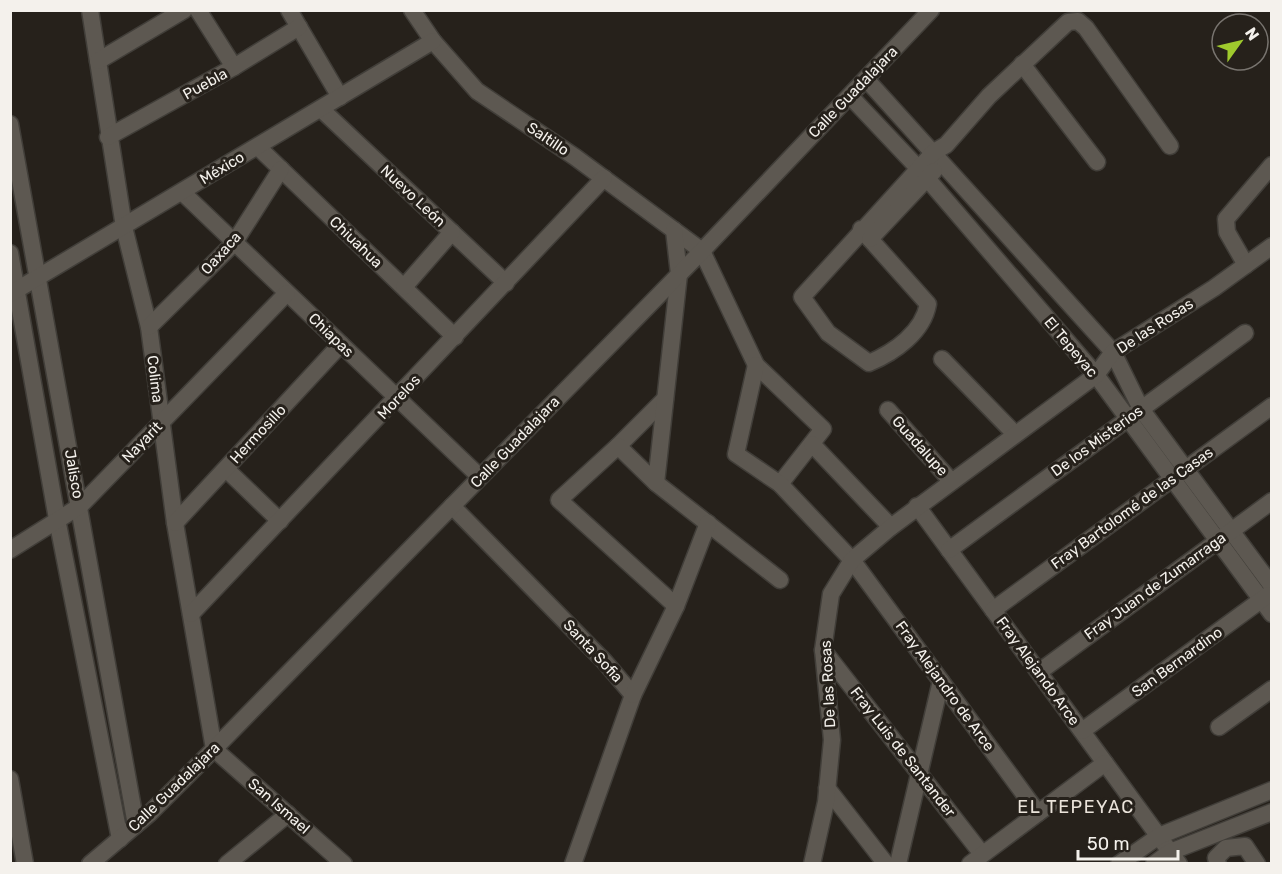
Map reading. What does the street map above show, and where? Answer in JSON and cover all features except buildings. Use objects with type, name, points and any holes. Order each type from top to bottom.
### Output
[{"type":"street","name":"Colima","points":[[90,10],[108,137],[124,227],[149,327],[175,523],[214,749]]},
{"type":"street","points":[[98,62],[184,10]]},
{"type":"street","points":[[198,10],[234,67]]},
{"type":"street","points":[[289,10],[340,97]]},
{"type":"street","name":"Saltillo","points":[[412,10],[433,41],[477,91],[604,178],[702,251]]},
{"type":"street","name":"Calle Guadalajara","points":[[90,864],[136,825],[214,749],[702,251],[931,10]]},
{"type":"street","points":[[866,234],[928,304],[926,317],[917,330],[884,356],[869,363],[828,333],[802,297],[923,174],[989,96],[1068,22],[1078,21],[1086,28],[1170,146]]},
{"type":"street","name":"Puebla","points":[[108,137],[234,67],[299,27]]},
{"type":"street","name":"México","points":[[14,292],[433,41]]},
{"type":"street","points":[[1022,64],[1097,162]]},
{"type":"street","name":"El Tepeyac","points":[[866,79],[941,153],[1113,352],[1135,414]]},
{"type":"street","name":"El Tepeyac","points":[[850,96],[923,174],[1096,375],[1135,414],[1266,596],[1272,614]]},
{"type":"street","name":"Nuevo León","points":[[321,109],[506,283]]},
{"type":"street","name":"Jalisco","points":[[10,124],[14,166],[40,278],[136,825]]},
{"type":"street","name":"Chiuahua","points":[[258,147],[455,337]]},
{"type":"street","points":[[1246,265],[1227,232],[1226,219],[1272,165]]},
{"type":"street","name":"Oaxaca","points":[[149,327],[234,243],[281,170]]},
{"type":"street","name":"Morelos","points":[[191,614],[604,178]]},
{"type":"street","name":"Chiapas","points":[[182,192],[480,477]]},
{"type":"street","points":[[656,483],[679,274],[674,230]]},
{"type":"street","points":[[404,287],[452,232]]},
{"type":"street","name":"De las Rosas","points":[[812,864],[827,788],[832,740],[823,650],[831,594],[852,560],[917,506],[1096,375],[1113,352],[1214,288],[1272,246]]},
{"type":"street","points":[[702,251],[756,365],[823,429],[780,484],[736,454],[756,365]]},
{"type":"street","name":"Jalisco","points":[[10,253],[14,292],[120,839]]},
{"type":"street","name":"Nayarit","points":[[10,550],[80,506],[287,293]]},
{"type":"street","name":"De los Misterios","points":[[949,550],[1245,333]]},
{"type":"street","name":"Hermosillo","points":[[175,523],[341,344]]},
{"type":"street","points":[[942,359],[1015,434]]},
{"type":"street","points":[[665,399],[560,500],[676,606]]},
{"type":"street","name":"Fray Bartolomé de las Casas","points":[[993,610],[1272,406]]},
{"type":"street","name":"Guadalupe","points":[[888,410],[951,481]]},
{"type":"street","points":[[812,444],[891,527]]},
{"type":"street","points":[[618,446],[656,483],[780,580]]},
{"type":"street","points":[[226,468],[280,521]]},
{"type":"street","name":"Fray Alejandro de Arce","points":[[780,484],[852,560],[1038,813]]},
{"type":"street","name":"Fray Juan de Zumarraga","points":[[1039,672],[1272,501]]},
{"type":"street","name":"Santa Sofia","points":[[452,506],[604,661],[633,695],[573,864]]},
{"type":"street","name":"Fray Alejando Arce","points":[[917,506],[1174,858]]},
{"type":"street","points":[[633,695],[676,606],[708,523]]},
{"type":"street","name":"El Tepeyac","points":[[1224,536],[1272,586]]},
{"type":"street","name":"San Bernardino","points":[[1082,731],[1266,596]]},
{"type":"street","name":"Fray Luis de Santander","points":[[823,650],[920,772],[976,859]]},
{"type":"street","points":[[898,864],[941,681]]},
{"type":"street","points":[[1219,727],[1272,689]]},
{"type":"street","name":"San Ismael","points":[[214,749],[344,864]]},
{"type":"street","points":[[976,859],[1105,763]]},
{"type":"street","points":[[11,785],[26,864]]},
{"type":"street","points":[[827,788],[886,864]]},
{"type":"street","points":[[1119,864],[1159,836],[1272,790]]},
{"type":"street","points":[[1141,849],[1153,864],[1174,858],[1272,812]]},
{"type":"street","points":[[227,864],[288,814]]},
{"type":"street","points":[[1218,864],[1216,858],[1226,848],[1245,846],[1257,864]]},
{"type":"district","name":"EL TEPEYAC","points":[[1076,807]]}]
